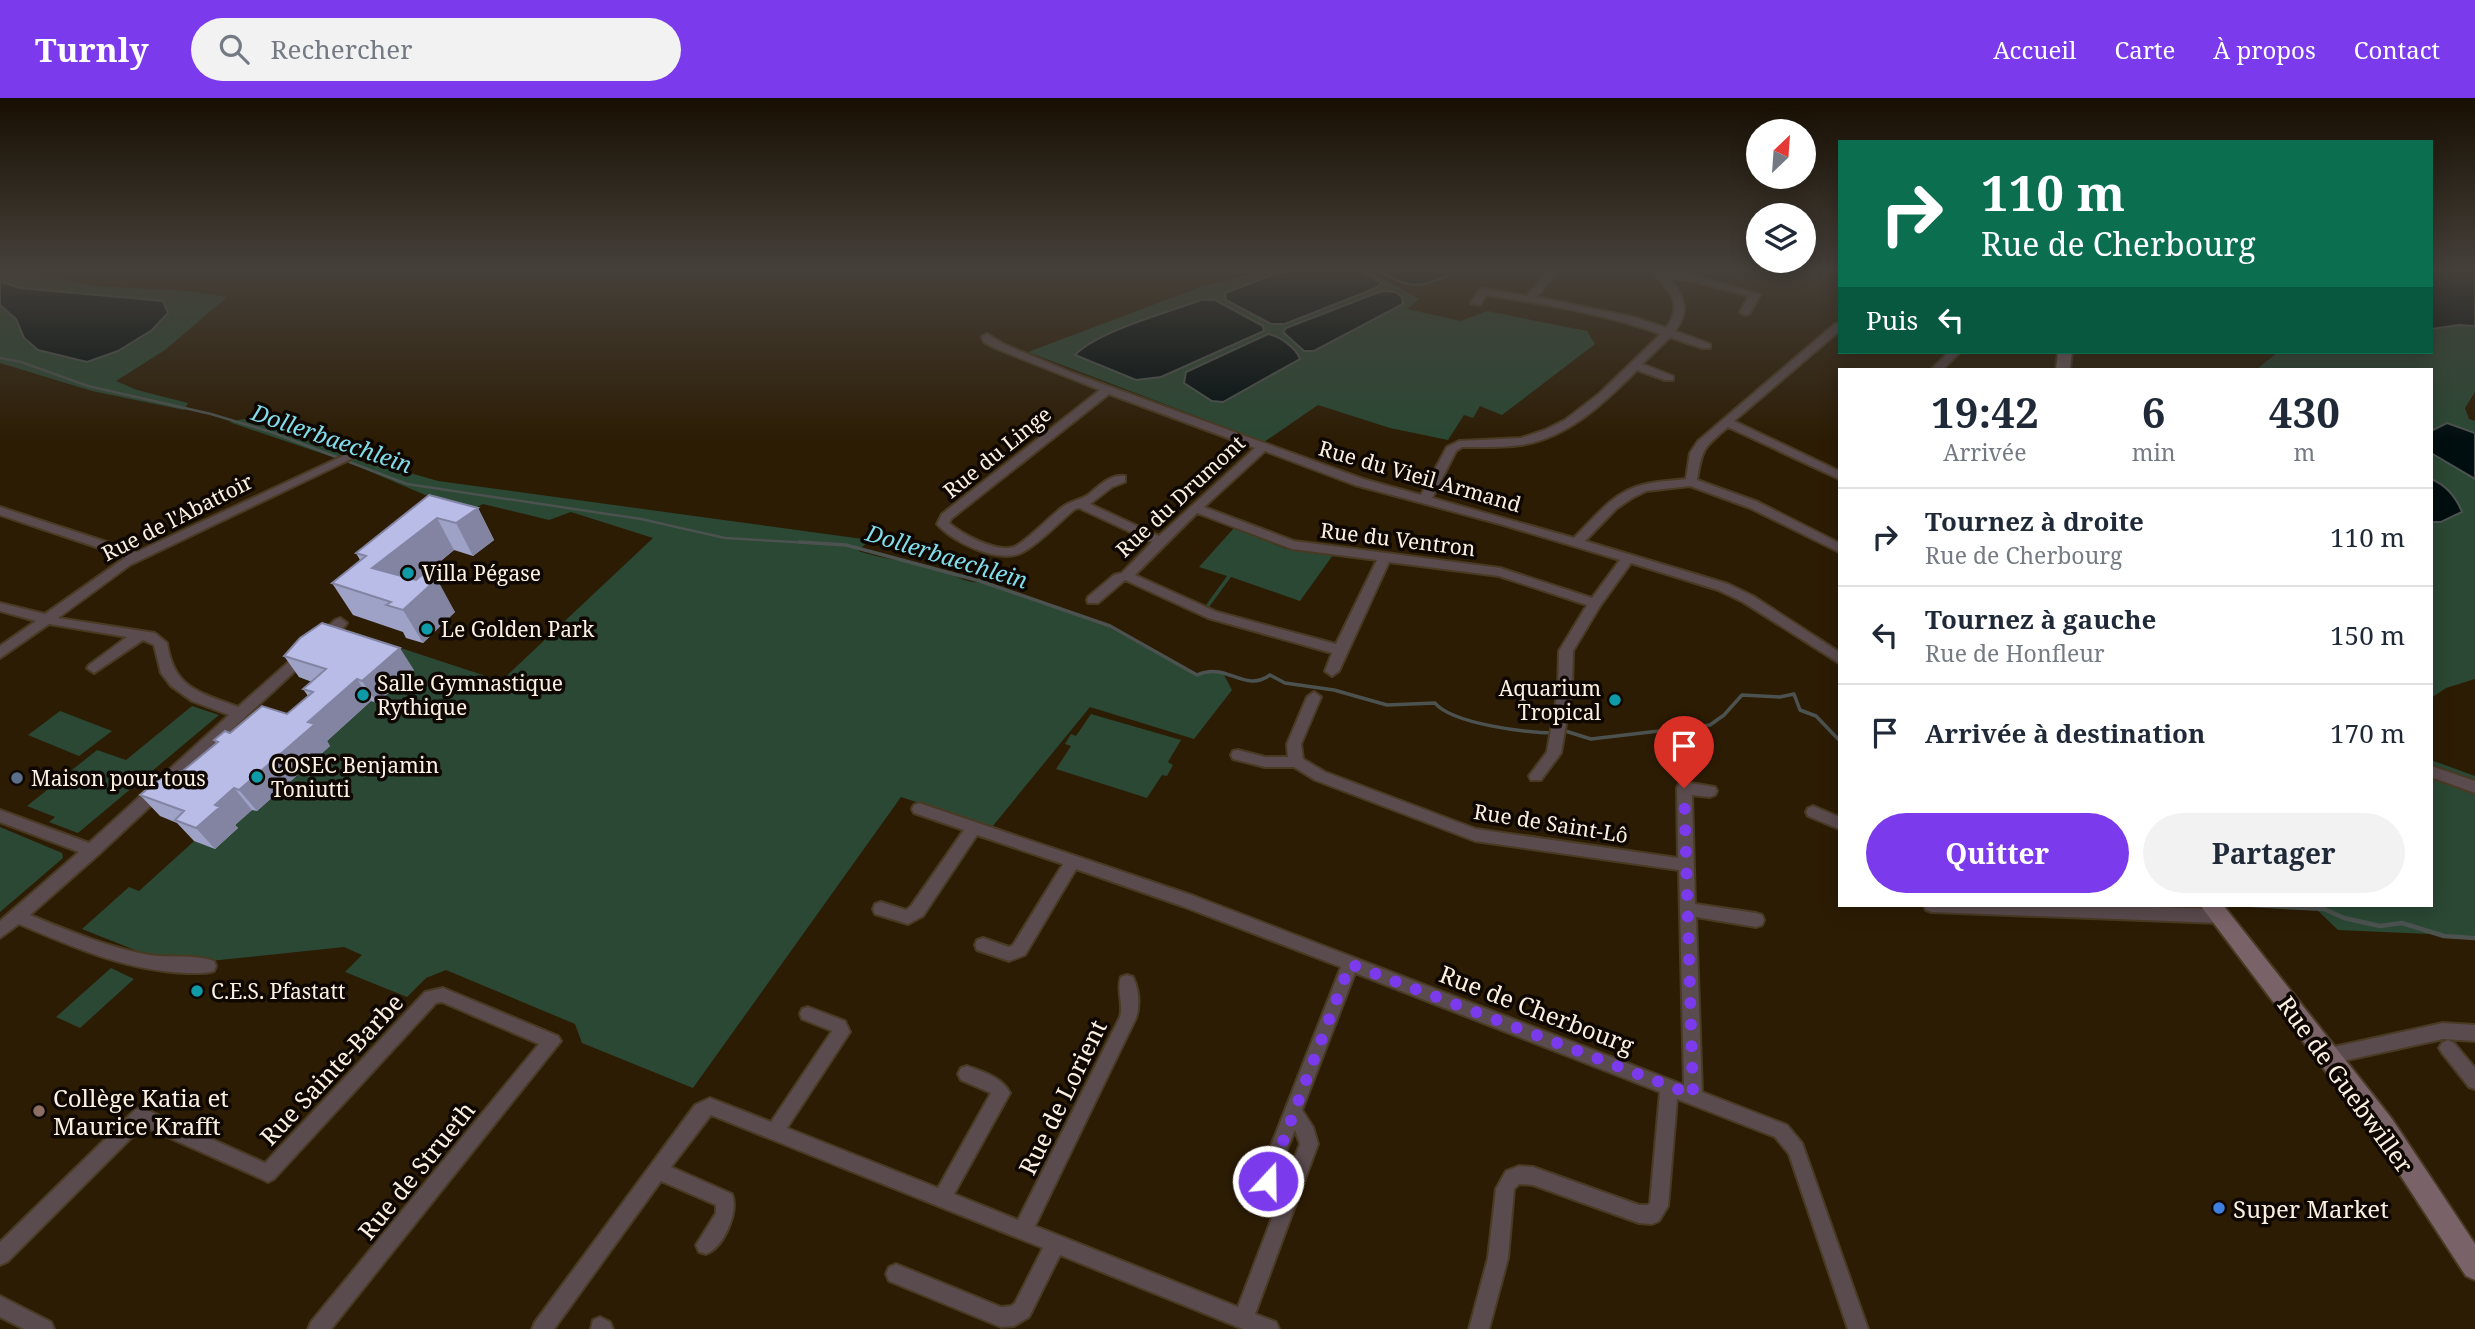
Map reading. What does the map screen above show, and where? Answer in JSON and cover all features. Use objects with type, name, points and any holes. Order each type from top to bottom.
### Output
[{"type":"main road","name":"Rue de Guebwiller","points":[[2215,910],[2383,1127],[2475,1267]]},
{"type":"street","points":[[1652,326],[1706,346]]},
{"type":"street","points":[[1424,500],[1451,449],[1459,444],[1525,441],[1546,435],[1583,412],[1673,326]]},
{"type":"street","points":[[1691,482],[1696,453],[1702,443],[1838,327]]},
{"type":"street","name":"Rue du Vieil Armand","points":[[987,337],[999,346],[1108,389],[1359,482],[1577,542],[1723,587],[1748,599],[1838,657]]},
{"type":"street","points":[[1938,368],[1953,354]]},
{"type":"street","points":[[1634,365],[1669,378]]},
{"type":"street","name":"Rue du Linge","points":[[1108,389],[946,517],[943,524],[973,542],[1007,554],[1018,550],[1071,506],[1082,505],[1112,481],[1121,479]]},
{"type":"street","points":[[1727,422],[1838,475]]},
{"type":"street","name":"Rue du Drumont","points":[[1093,600],[1118,578],[1126,576],[1160,541],[1263,447]]},
{"type":"street","name":"Rue de l'Abattoir","points":[[0,653],[137,556],[347,457]]},
{"type":"street","points":[[1577,542],[1612,506],[1628,495],[1644,488],[1691,482],[1754,505],[1838,547]]},
{"type":"street","points":[[1082,505],[1160,541]]},
{"type":"street","name":"Rue du Ventron","points":[[1197,509],[1281,542],[1500,572],[1595,603]]},
{"type":"street","points":[[0,511],[137,556]]},
{"type":"street","points":[[1332,671],[1384,558]]},
{"type":"street","points":[[1536,776],[1554,753],[1565,690],[1566,651],[1595,603],[1628,558]]},
{"type":"street","name":"Rue du Drumont","points":[[1126,576],[1213,615],[1340,650]]},
{"type":"street","points":[[0,607],[47,620],[141,634],[160,643],[166,674],[176,686],[239,713]]},
{"type":"street","points":[[0,931],[93,852],[239,713],[340,623]]},
{"type":"street","points":[[94,668],[141,634]]},
{"type":"street","points":[[1296,762],[1294,744],[1314,697]]},
{"type":"street","name":"Rue de Saint-Lô","points":[[1238,755],[1265,762],[1296,762],[1320,776],[1475,835],[1686,865]]},
{"type":"street","points":[[2433,772],[2475,787]]},
{"type":"street","points":[[1693,1095],[1684,788],[1710,791]]},
{"type":"street","name":"Rue de Cherbourg","points":[[919,809],[1177,897],[1773,1126],[1792,1141],[1858,1329]]},
{"type":"street","points":[[1813,812],[1838,823]]},
{"type":"street","points":[[0,816],[93,852]]},
{"type":"street","points":[[881,909],[908,916],[917,911],[974,828]]},
{"type":"street","points":[[984,945],[1009,954],[1019,950],[1073,861]]},
{"type":"street","points":[[2045,907],[2215,910]]},
{"type":"street","points":[[1688,909],[1756,920]]},
{"type":"street","points":[[17,916],[106,954],[176,967],[208,966]]},
{"type":"street","points":[[1281,1217],[1271,1198],[1268,1181],[1350,964]]},
{"type":"street","name":"Rue de Lorient","points":[[1023,1230],[1128,1018],[1131,1007],[1127,982]]},
{"type":"street","name":"Rue Sainte-Barbe","points":[[0,1255],[141,1116],[268,1173],[430,997],[443,995],[552,1041]]},
{"type":"street","points":[[775,1131],[841,1032],[839,1026],[808,1014]]},
{"type":"street","points":[[2329,1056],[2443,1031],[2475,1033]]},
{"type":"street","name":"Rue de Strueth","points":[[318,1329],[552,1041]]},
{"type":"street","points":[[2448,1048],[2475,1081]]},
{"type":"street","points":[[942,1198],[1001,1093],[997,1087],[967,1074]]},
{"type":"street","points":[[1479,1329],[1498,1258],[1506,1189],[1513,1177],[1518,1174],[1532,1175],[1639,1214],[1647,1216],[1656,1212],[1659,1206],[1669,1086]]},
{"type":"street","points":[[542,1329],[657,1170],[706,1108],[716,1108],[775,1131],[1269,1329]]},
{"type":"street","points":[[1242,1319],[1309,1144],[1307,1132],[1294,1113]]},
{"type":"street","points":[[657,1170],[725,1200],[725,1215],[706,1245]]},
{"type":"street","points":[[896,1273],[1001,1317],[1009,1317],[1022,1310],[1056,1243]]},
{"type":"street","points":[[0,1306],[44,1329]]},
{"type":"green space","points":[[0,326],[19,326],[24,338],[67,326],[193,326],[165,350],[116,381],[137,390],[188,403],[184,410],[92,391],[0,363]]},
{"type":"green space","points":[[1096,326],[1564,326],[1587,331],[1595,344],[1502,415],[1480,406],[1473,418],[1464,415],[1448,440],[1390,428],[1318,405],[1264,442],[1028,352]]},
{"type":"green space","points":[[2475,326],[2475,392],[2465,408],[2469,419],[2475,421],[2475,433],[2447,423],[2433,430],[2433,368],[2258,368],[2276,354],[2433,354],[2433,329]]},
{"type":"green space","points":[[244,419],[342,452],[367,464],[386,466],[438,481],[870,540],[858,551],[944,571],[1108,627],[1197,676],[1209,671],[1223,673],[1232,690],[1194,739],[1090,707],[992,827],[901,797],[693,1088],[582,1043],[575,1024],[446,970],[426,978],[407,997],[345,972],[362,955],[344,947],[210,961],[150,956],[82,929],[129,887],[139,891],[203,833],[341,691],[298,677],[352,632],[501,681],[653,538],[571,512],[549,520],[483,504],[451,520],[444,503],[350,463],[229,422]]},
{"type":"green space","points":[[2433,454],[2475,479],[2475,679],[2446,688],[2433,697],[2433,522],[2441,522]]},
{"type":"green space","points":[[1234,528],[1286,549],[1333,555],[1300,601],[1231,577],[1209,607],[1206,605],[1227,576],[1199,567]]},
{"type":"green space","points":[[192,706],[219,715],[78,833],[49,822],[55,817],[27,806],[97,750],[126,760]]},
{"type":"green space","points":[[60,711],[112,731],[79,756],[28,735]]},
{"type":"green space","points":[[1091,714],[1181,740],[1168,762],[1173,765],[1167,776],[1162,775],[1147,798],[1056,769],[1071,746],[1065,744],[1071,734],[1076,736]]},
{"type":"green space","points":[[2433,761],[2475,776],[2475,936],[2338,930],[2315,908],[2305,907],[2433,907]]},
{"type":"green space","points":[[0,827],[62,853],[63,858],[0,912]]},
{"type":"green space","points":[[111,968],[134,979],[80,1028],[56,1017]]},
{"type":"shaded area","points":[[19,326],[155,326],[118,351],[87,362],[38,350],[24,338]]},
{"type":"shaded area","points":[[1126,326],[1263,326],[1264,331],[1161,377],[1136,380],[1075,355],[1086,346]]},
{"type":"shaded area","points":[[1360,326],[1314,351],[1304,351],[1283,332],[1286,328]]},
{"type":"shaded area","points":[[1268,334],[1287,343],[1300,359],[1223,402],[1212,401],[1184,383],[1186,372]]},
{"type":"shaded area","points":[[2447,423],[2475,433],[2475,479],[2433,454],[2433,430]]},
{"type":"shaded area","points":[[2433,480],[2450,492],[2462,512],[2441,522],[2433,522]]},
{"type":"building","points":[[429,495],[478,508],[456,523],[437,518],[372,568],[416,580],[422,575],[437,579],[403,610],[386,605],[391,602],[332,583],[366,556],[356,553]]},
{"type":"building","points":[[322,623],[400,648],[362,681],[357,679],[308,722],[315,724],[239,790],[234,788],[215,805],[220,807],[196,828],[175,820],[184,811],[140,795],[169,771],[179,774],[218,742],[214,740],[225,731],[230,733],[262,706],[287,714],[313,692],[303,689],[326,669],[284,656],[300,638]]},
{"type":"waterway","name":"Dollerbaechlein","points":[[0,358],[21,362],[88,386],[211,414],[271,432],[407,484],[641,519],[725,538],[829,544]]},
{"type":"waterway","name":"Dollerbaechlein","points":[[799,542],[846,545],[980,581],[1110,626],[1197,675],[1217,672],[1252,681],[1270,675],[1285,683],[1334,690],[1387,705],[1435,703],[1457,717],[1473,722],[1555,733]]},
{"type":"waterway","name":"Dollerbaechlein","points":[[1562,730],[1591,739],[1710,725],[1724,715],[1742,695],[1780,697],[1794,694],[1800,710],[1816,716],[1838,739]]},
{"type":"waterway","name":"Dollerbaechlein","points":[[2288,907],[2324,909],[2344,918],[2380,926],[2402,923],[2444,936],[2475,938]]},
{"type":"place","name":"Villa Pégase","points":[[408,573]]},
{"type":"place","name":"Le Golden Park","points":[[427,629]]},
{"type":"place","name":"Salle Gymnastique Rythique","points":[[363,695]]},
{"type":"place","name":"Aquarium Tropical","points":[[1615,700]]},
{"type":"place","name":"COSEC Benjamin Toniutti","points":[[257,777]]},
{"type":"place","name":"Maison pour tous","points":[[17,778]]},
{"type":"place","name":"C.E.S. Pfastatt","points":[[197,991]]},
{"type":"place","name":"Collège Katia et Maurice Krafft","points":[[39,1111]]},
{"type":"place","name":"Super Market","points":[[2219,1208]]},
{"type":"route","points":[[1268,1181],[1350,964],[1693,1095],[1684,788]]}]
